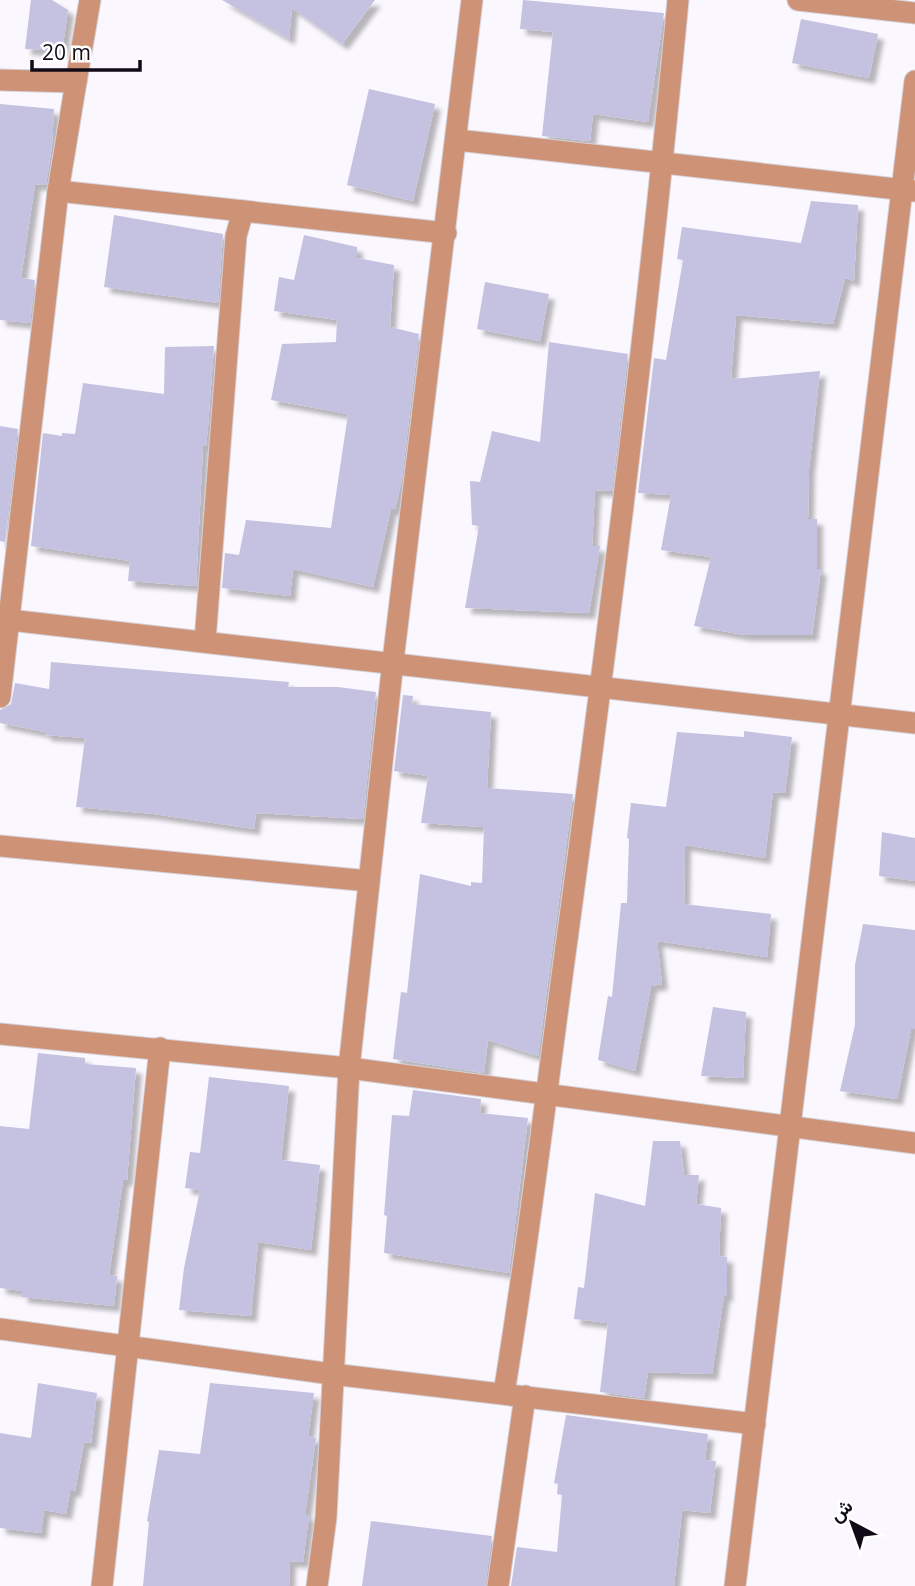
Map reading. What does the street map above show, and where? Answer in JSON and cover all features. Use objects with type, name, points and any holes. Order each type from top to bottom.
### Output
[{"type":"street","points":[[0,697],[5,620],[58,191],[90,0]]},
{"type":"street","points":[[317,1586],[326,1517],[349,1068],[393,662],[472,0]]},
{"type":"street","points":[[498,1586],[530,1232],[601,686],[663,163],[678,0]]},
{"type":"street","points":[[798,0],[915,13]]},
{"type":"street","points":[[0,80],[76,82]]},
{"type":"street","points":[[735,1586],[789,1126],[910,191],[915,81]]},
{"type":"street","points":[[457,139],[910,191]]},
{"type":"street","points":[[58,191],[446,233]]},
{"type":"street","points":[[205,641],[236,236],[243,211]]},
{"type":"street","points":[[5,620],[915,723]]},
{"type":"street","points":[[0,846],[369,881]]},
{"type":"street","points":[[0,1034],[349,1068],[915,1143]]},
{"type":"street","points":[[102,1586],[160,1048]]},
{"type":"street","points":[[0,1329],[332,1374],[755,1424]]},
{"type":"building","points":[[31,0],[52,0],[68,10],[62,51],[25,49]]},
{"type":"building","points":[[222,0],[375,0],[342,44],[292,8],[289,39]]},
{"type":"building","points":[[523,0],[664,13],[648,122],[593,114],[590,141],[542,136],[553,32],[520,29]]},
{"type":"building","points":[[801,19],[878,34],[869,78],[792,63]]},
{"type":"building","points":[[369,89],[435,104],[413,201],[347,185]]},
{"type":"building","points":[[0,104],[54,109],[46,185],[35,184],[21,278],[35,280],[30,323],[0,320]]},
{"type":"building","points":[[811,201],[858,205],[854,281],[845,278],[833,324],[736,315],[731,379],[820,371],[809,469],[808,519],[817,519],[817,569],[821,569],[812,635],[745,635],[694,626],[711,557],[661,550],[671,495],[638,493],[654,358],[666,360],[683,260],[677,259],[682,227],[801,243]]},
{"type":"building","points":[[114,215],[223,234],[218,303],[104,287]]},
{"type":"building","points":[[304,235],[357,247],[357,258],[394,265],[390,327],[419,334],[402,478],[395,509],[391,509],[373,587],[293,569],[290,596],[222,588],[225,553],[239,555],[246,520],[331,528],[348,414],[271,400],[282,344],[336,342],[337,320],[274,311],[279,277],[294,280]]},
{"type":"building","points":[[485,282],[549,294],[540,341],[477,329]]},
{"type":"building","points":[[549,342],[628,354],[612,491],[595,490],[592,546],[600,546],[589,613],[465,608],[479,526],[472,525],[470,481],[480,482],[492,431],[540,442]]},
{"type":"building","points":[[214,346],[206,446],[203,446],[196,586],[128,581],[130,561],[31,546],[43,433],[62,436],[62,433],[75,434],[83,383],[164,394],[165,347]]},
{"type":"building","points":[[0,426],[18,429],[5,542],[0,541]]},
{"type":"building","points":[[51,662],[289,682],[288,687],[338,687],[376,692],[363,819],[256,813],[254,829],[154,814],[76,807],[85,738],[45,735],[45,732],[0,723],[0,710],[11,704],[15,683],[49,689]]},
{"type":"building","points":[[403,695],[413,696],[412,704],[491,712],[487,788],[573,794],[538,1056],[488,1040],[484,1073],[393,1059],[401,992],[407,993],[420,874],[471,886],[471,882],[482,883],[484,827],[421,823],[428,776],[394,771]]},
{"type":"building","points":[[744,731],[792,737],[785,793],[773,792],[765,858],[685,845],[684,904],[771,914],[767,957],[657,941],[662,984],[651,986],[635,1071],[598,1060],[608,996],[612,997],[621,903],[627,903],[627,838],[631,803],[666,807],[677,732],[744,737]]},
{"type":"building","points":[[882,832],[915,838],[915,881],[879,876]]},
{"type":"building","points":[[863,924],[915,930],[915,1029],[911,1029],[897,1099],[840,1091],[855,1025],[855,965]]},
{"type":"building","points":[[713,1007],[746,1012],[743,1078],[701,1076]]},
{"type":"building","points":[[38,1053],[85,1058],[85,1064],[136,1068],[127,1180],[123,1180],[109,1275],[117,1276],[114,1306],[22,1297],[22,1291],[0,1288],[0,1126],[29,1129]]},
{"type":"building","points":[[209,1077],[289,1086],[281,1160],[320,1165],[311,1250],[258,1242],[251,1316],[179,1310],[184,1268],[200,1190],[185,1188],[190,1152],[200,1153]]},
{"type":"building","points":[[413,1090],[481,1099],[480,1113],[528,1118],[509,1273],[384,1253],[387,1216],[384,1215],[392,1115],[409,1116]]},
{"type":"building","points":[[653,1141],[680,1141],[684,1175],[699,1175],[696,1204],[721,1208],[719,1256],[727,1257],[727,1296],[724,1295],[712,1374],[648,1372],[644,1398],[600,1392],[608,1323],[574,1319],[578,1287],[584,1288],[595,1193],[645,1206]]},
{"type":"building","points":[[38,1383],[97,1393],[91,1443],[84,1442],[75,1491],[70,1491],[66,1514],[44,1510],[41,1533],[0,1528],[0,1433],[31,1438]]},
{"type":"building","points":[[210,1383],[314,1393],[308,1436],[316,1438],[305,1515],[309,1515],[303,1562],[290,1561],[289,1586],[143,1586],[147,1521],[159,1450],[200,1454]]},
{"type":"building","points":[[566,1415],[708,1434],[705,1460],[716,1461],[710,1513],[682,1510],[674,1586],[511,1586],[517,1547],[557,1552],[562,1495],[557,1494],[558,1484],[554,1483]]},
{"type":"building","points":[[371,1521],[492,1536],[485,1586],[362,1586]]}]
